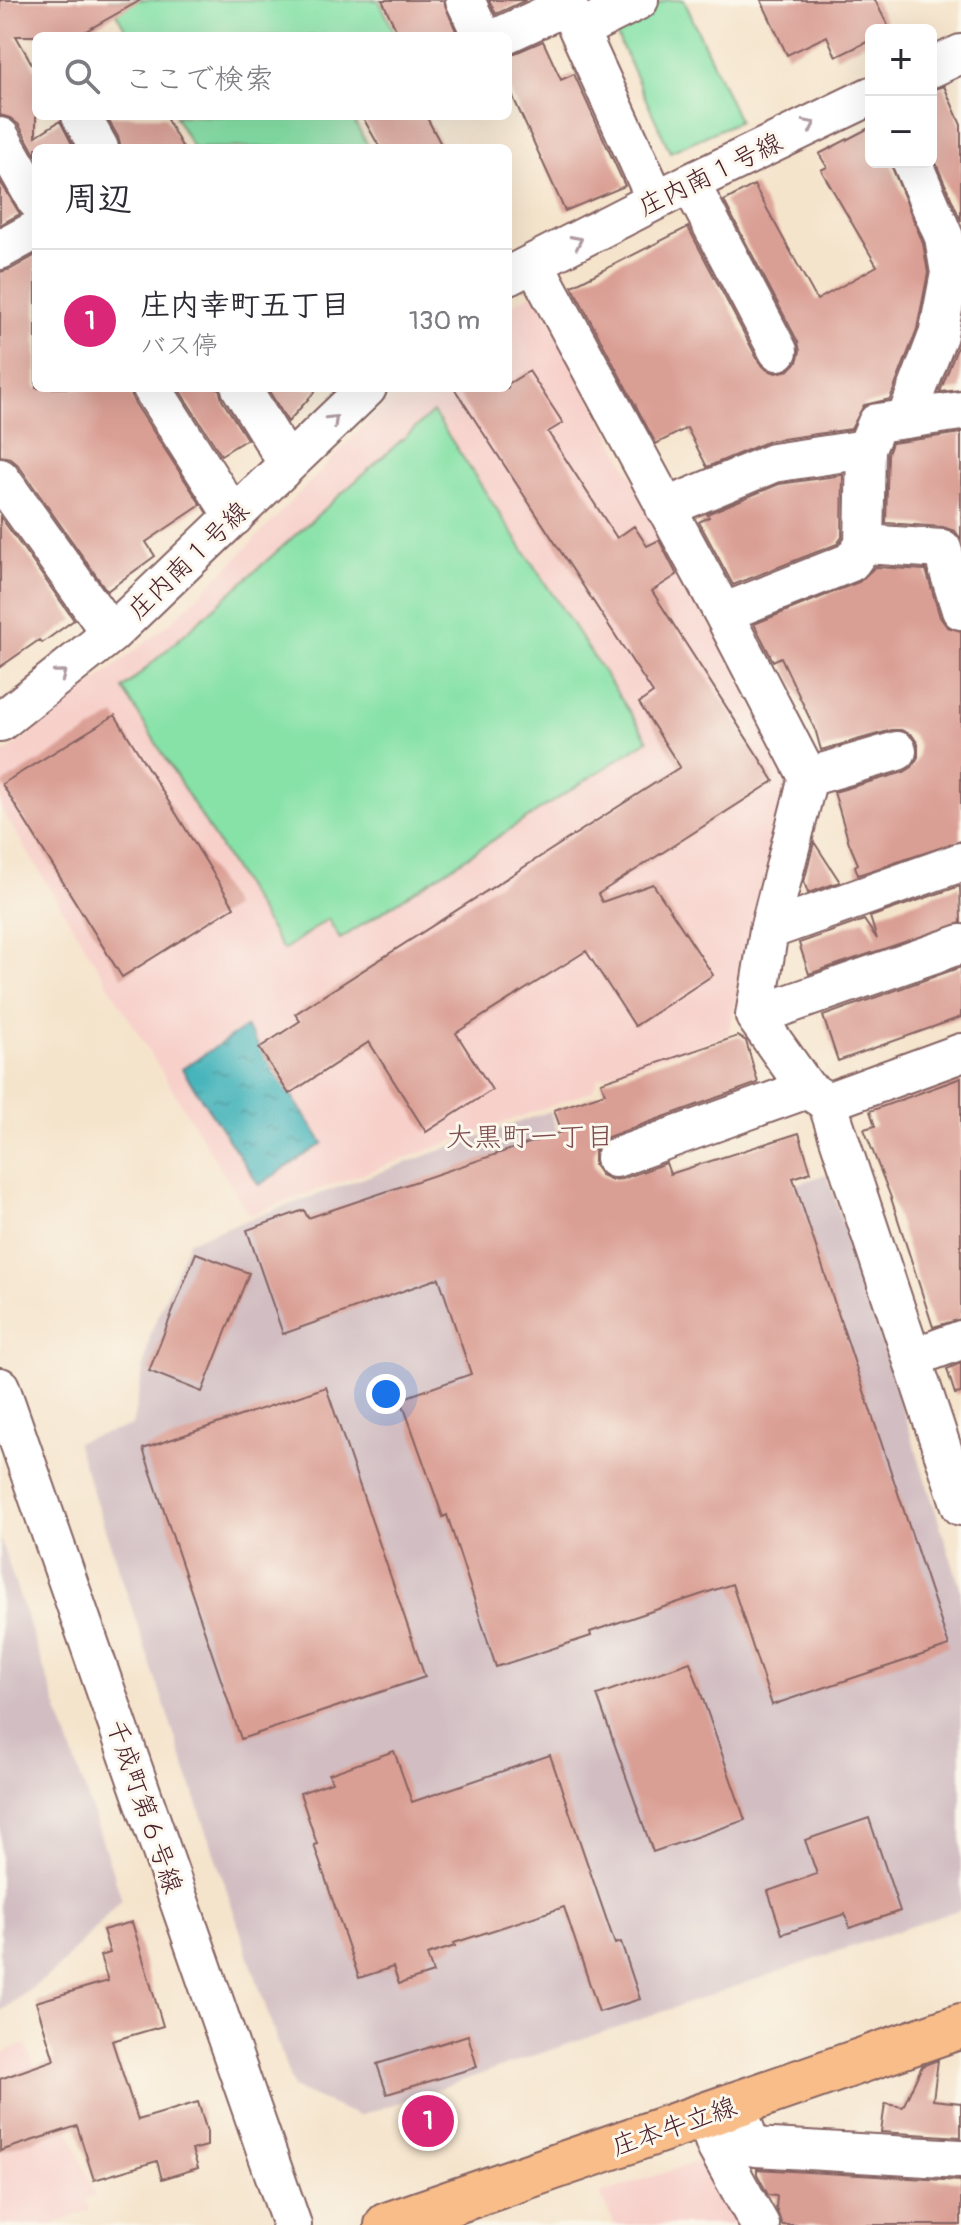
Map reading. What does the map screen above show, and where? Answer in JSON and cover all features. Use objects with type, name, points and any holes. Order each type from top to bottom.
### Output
[{"type":"main road","name":"庄本牛立線","points":[[387,2225],[961,2026]]},
{"type":"street","points":[[465,0],[480,32]]},
{"type":"street","points":[[512,32],[571,12],[639,0]]},
{"type":"street","points":[[571,12],[656,200]]},
{"type":"street","points":[[937,65],[961,54]]},
{"type":"street","name":"庄内南１号線","points":[[521,270],[690,183],[865,99]]},
{"type":"street","points":[[83,120],[97,144]]},
{"type":"street","points":[[0,137],[32,193]]},
{"type":"street","points":[[906,419],[950,334],[950,273],[944,237],[915,168]]},
{"type":"street","points":[[690,183],[778,351]]},
{"type":"street","points":[[0,250],[32,232]]},
{"type":"street","points":[[521,270],[665,508],[808,777],[769,930],[755,1016],[817,1096],[912,1358],[961,1506]]},
{"type":"street","points":[[155,392],[234,517]]},
{"type":"street","points":[[243,392],[288,464]]},
{"type":"street","name":"庄内南１号線","points":[[4,712],[111,634],[363,392]]},
{"type":"street","points":[[723,613],[851,562],[864,544],[866,449],[877,423],[961,411]]},
{"type":"street","points":[[665,508],[773,463],[866,449]]},
{"type":"street","points":[[0,478],[111,634]]},
{"type":"street","points":[[864,544],[942,549],[960,606]]},
{"type":"street","points":[[808,777],[897,751]]},
{"type":"street","points":[[769,930],[961,862]]},
{"type":"street","points":[[755,1016],[961,944]]},
{"type":"street","points":[[615,1158],[961,1053]]},
{"type":"street","points":[[912,1358],[961,1340]]},
{"type":"street","name":"千成町第６号線","points":[[0,1387],[292,2225]]},
{"type":"street","points":[[720,2110],[747,2135],[755,2147],[961,2159]]},
{"type":"street","points":[[720,2110],[716,2146],[760,2225]]},
{"type":"shaded area","points":[[535,292],[789,774],[728,1035],[598,1078],[593,1090],[249,1215],[0,807],[0,757],[171,622],[396,392],[512,392],[512,305]]},
{"type":"shaded area","points":[[550,1111],[598,1251],[827,1174],[961,1590],[961,1909],[359,2116],[293,2088],[76,1442],[132,1426],[151,1332],[189,1241]]},
{"type":"shaded area","points":[[0,1539],[122,1899],[56,1970],[0,2012]]},
{"type":"shaded area","points":[[26,2043],[48,2104],[58,2102],[95,2196],[86,2199],[90,2210],[52,2225],[0,2225],[0,2054]]},
{"type":"shaded area","points":[[711,2157],[747,2225],[615,2225],[600,2194]]},
{"type":"green space","points":[[109,0],[379,0],[394,32],[127,32]]},
{"type":"green space","points":[[666,0],[684,0],[739,121],[670,152],[612,25]]},
{"type":"green space","points":[[177,120],[353,120],[367,144],[191,144]]},
{"type":"green space","points":[[433,412],[648,740],[340,939],[328,919],[283,950],[123,689]]},
{"type":"water","points":[[246,1027],[323,1143],[259,1185],[182,1069]]},
{"type":"building","points":[[0,0],[141,0],[84,32],[32,32],[32,36],[16,36],[32,64],[32,120],[36,120],[36,136],[60,121],[72,144],[32,144],[32,149],[19,125],[0,115]]},
{"type":"building","points":[[382,0],[443,0],[456,32],[397,32]]},
{"type":"building","points":[[489,0],[526,0],[496,14]]},
{"type":"building","points":[[761,0],[875,0],[887,24],[865,24],[865,43],[836,57],[827,36],[787,55]]},
{"type":"building","points":[[543,41],[561,80],[574,74],[625,186],[565,211],[512,95],[512,54]]},
{"type":"building","points":[[944,86],[961,125],[961,221],[937,166],[937,88]]},
{"type":"building","points":[[108,120],[167,120],[181,144],[120,144]]},
{"type":"building","points":[[364,120],[428,120],[441,144],[378,144]]},
{"type":"building","points":[[865,130],[865,168],[892,168],[923,243],[928,273],[917,329],[890,399],[864,405],[851,429],[769,441],[707,467],[687,428],[656,444],[572,286],[688,227],[759,362],[776,373],[789,370],[797,362],[800,351],[798,342],[724,201],[754,185],[817,300],[877,266],[821,170],[827,167],[819,154]]},
{"type":"building","points":[[0,181],[20,214],[0,225]]},
{"type":"building","points":[[32,257],[32,392],[131,392],[133,400],[201,505],[146,542],[155,556],[107,591],[18,465],[10,458],[0,456],[0,272]]},
{"type":"building","points":[[961,332],[961,390],[940,392],[959,343]]},
{"type":"building","points":[[529,371],[563,423],[548,432],[617,538],[634,526],[647,546],[659,540],[677,575],[652,591],[774,781],[598,894],[602,902],[653,884],[713,975],[635,1026],[586,951],[456,1033],[492,1090],[426,1132],[369,1042],[289,1094],[259,1048],[300,1021],[295,1014],[680,767],[639,703],[653,693],[457,392],[512,392],[512,382]]},
{"type":"building","points":[[181,392],[220,392],[247,439],[221,455]]},
{"type":"building","points":[[269,392],[314,392],[288,422]]},
{"type":"building","points":[[961,433],[961,539],[955,531],[943,527],[886,523],[888,454],[892,443]]},
{"type":"building","points":[[843,475],[842,537],[837,544],[733,585],[699,522],[709,517],[707,514],[779,484]]},
{"type":"building","points":[[0,516],[74,620],[0,667]]},
{"type":"building","points":[[875,567],[926,570],[940,617],[947,627],[961,631],[961,841],[858,875],[855,866],[858,864],[834,792],[904,772],[912,767],[918,757],[918,744],[912,735],[892,730],[821,750],[816,732],[781,657],[773,661],[754,624],[859,582]]},
{"type":"building","points":[[115,715],[234,907],[122,977],[2,784]]},
{"type":"building","points":[[814,842],[840,882],[808,893],[804,882]]},
{"type":"building","points":[[960,886],[961,923],[809,974],[799,943],[864,920],[877,939],[870,917]]},
{"type":"building","points":[[961,967],[961,1017],[838,1061],[823,1016]]},
{"type":"building","points":[[738,1036],[746,1041],[758,1083],[608,1137],[598,1144],[594,1165],[601,1175],[612,1180],[666,1163],[670,1174],[799,1133],[811,1172],[793,1178],[949,1646],[772,1705],[732,1584],[496,1667],[447,1515],[443,1517],[401,1399],[471,1374],[439,1278],[283,1334],[247,1230],[304,1210],[308,1218],[562,1132],[554,1110],[605,1093],[601,1082]]},
{"type":"building","points":[[961,1078],[961,1319],[933,1327],[890,1195],[864,1129],[875,1126],[870,1111]]},
{"type":"building","points":[[196,1253],[249,1273],[202,1392],[149,1371]]},
{"type":"building","points":[[961,1363],[961,1393],[955,1394],[947,1369]]},
{"type":"building","points":[[326,1387],[425,1677],[241,1739],[143,1449]]},
{"type":"building","points":[[690,1662],[745,1820],[653,1852],[597,1695]]},
{"type":"building","points":[[394,1751],[412,1802],[550,1755],[615,1944],[621,1942],[640,1999],[599,2012],[564,1907],[427,1955],[433,1973],[399,1984],[393,1967],[359,1978],[314,1845],[317,1844],[300,1793],[332,1782],[329,1774]]},
{"type":"building","points":[[869,1818],[900,1911],[850,1928],[845,1914],[782,1934],[768,1891],[817,1874],[805,1840]]},
{"type":"building","points":[[132,1922],[163,2026],[112,2041],[138,2120],[198,2102],[207,2132],[207,2146],[192,2150],[198,2168],[162,2179],[157,2161],[94,2180],[77,2126],[0,2151],[0,2079],[54,2060],[36,2002],[108,1981],[100,1956],[110,1953],[103,1930]]},
{"type":"building","points":[[468,2035],[477,2067],[387,2094],[377,2064]]},
{"type":"building","points":[[938,2060],[933,2100],[961,2103],[961,2137],[881,2132],[885,2104],[903,2107],[922,2066]]},
{"type":"building","points":[[757,2169],[961,2181],[961,2225],[782,2225],[776,2208],[777,2196],[768,2195]]},
{"type":"place","name":"庄内幸町五丁目","points":[[428,2121]]},
{"type":"district","name":"大黒町一丁目","points":[[530,1136]]}]
